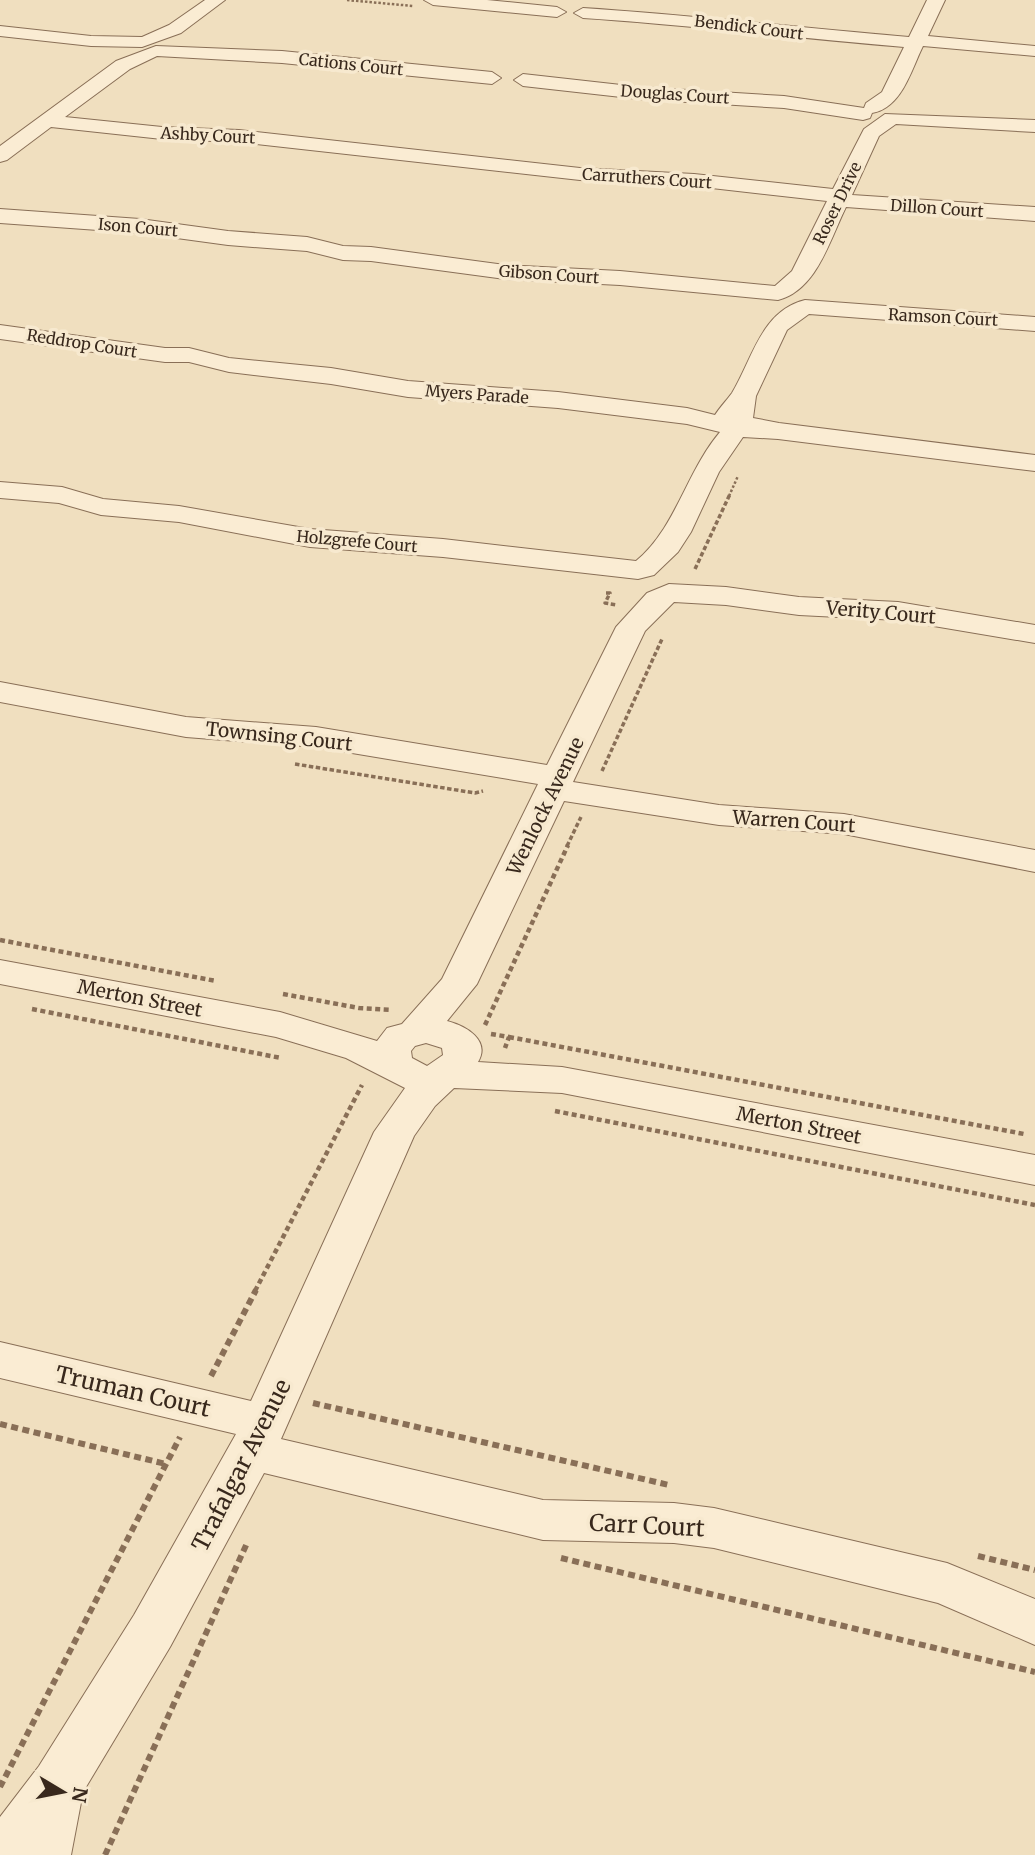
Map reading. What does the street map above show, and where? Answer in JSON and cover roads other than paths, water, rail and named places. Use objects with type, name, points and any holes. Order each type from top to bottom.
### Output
[{"type":"street","points":[[0,156],[216,0]]},
{"type":"street","points":[[433,0],[557,12]]},
{"type":"street","points":[[936,0],[916,42],[893,110],[935,120],[1035,126]]},
{"type":"street","name":"Bendick Court","points":[[583,13],[692,20],[765,30],[1035,51]]},
{"type":"street","name":"Cations Court","points":[[0,31],[492,78]]},
{"type":"street","name":"Douglas Court","points":[[523,80],[639,93],[828,107],[869,116]]},
{"type":"street","name":"Roser Drive","points":[[733,417],[776,304],[805,296],[869,116],[893,110]]},
{"type":"street","name":"Ashby Court","points":[[47,121],[152,132],[239,136],[454,160]]},
{"type":"street","name":"Carruthers Court","points":[[454,160],[580,174],[694,180],[839,198]]},
{"type":"street","name":"Dillon Court","points":[[839,198],[1035,214]]},
{"type":"street","name":"Ison Court","points":[[0,216],[52,222],[140,226],[276,243],[307,244],[343,253],[371,254]]},
{"type":"street","name":"Gibson Court","points":[[371,254],[505,272],[620,278],[727,290],[776,304],[805,296]]},
{"type":"street","name":"Ramson Court","points":[[805,296],[851,310],[1035,324]]},
{"type":"street","name":"Reddrop Court","points":[[0,332],[164,355],[189,355],[229,365],[268,368]]},
{"type":"street","name":"Myers Parade","points":[[268,368],[429,392],[539,398],[687,416],[733,417],[778,431],[1035,463]]},
{"type":"street","points":[[635,579],[672,542],[733,417]]},
{"type":"street","name":"Holzgrefe Court","points":[[13,492],[62,495],[101,507],[139,509],[310,538],[443,548],[576,565],[635,579],[663,570],[679,582]]},
{"type":"street","points":[[672,542],[679,582]]},
{"type":"street","name":"Wenlock Avenue","points":[[631,626],[635,579]]},
{"type":"street","name":"Wenlock Avenue","points":[[405,1049],[458,984],[631,626],[679,582]]},
{"type":"street","name":"Verity Court","points":[[679,582],[726,596],[799,606],[898,611],[1035,635]]},
{"type":"street","name":"Townsing Court","points":[[0,692],[186,727],[316,737],[556,783]]},
{"type":"street","name":"Warren Court","points":[[556,783],[719,815],[844,824],[1035,861]]},
{"type":"street","name":"Merton Street","points":[[0,972],[282,1026],[360,1049],[405,1049],[414,1077],[452,1058],[556,1095],[1035,1170]]},
{"type":"street","name":"Wenlock Avenue","points":[[452,1058],[458,984]]},
{"type":"street","name":"Trafalgar Avenue","points":[[395,1132],[405,1049]]},
{"type":"street","name":"Trafalgar Avenue","points":[[5,1855],[58,1784],[152,1631],[259,1437],[395,1132],[452,1058]]},
{"type":"street","name":"Truman Court","points":[[0,1360],[259,1437]]},
{"type":"street","name":"Carr Court","points":[[259,1437],[543,1520],[674,1523],[714,1528],[947,1584],[1035,1623]]},
{"type":"street","name":"Trafalgar Avenue","points":[[43,1855],[58,1784]]}]
